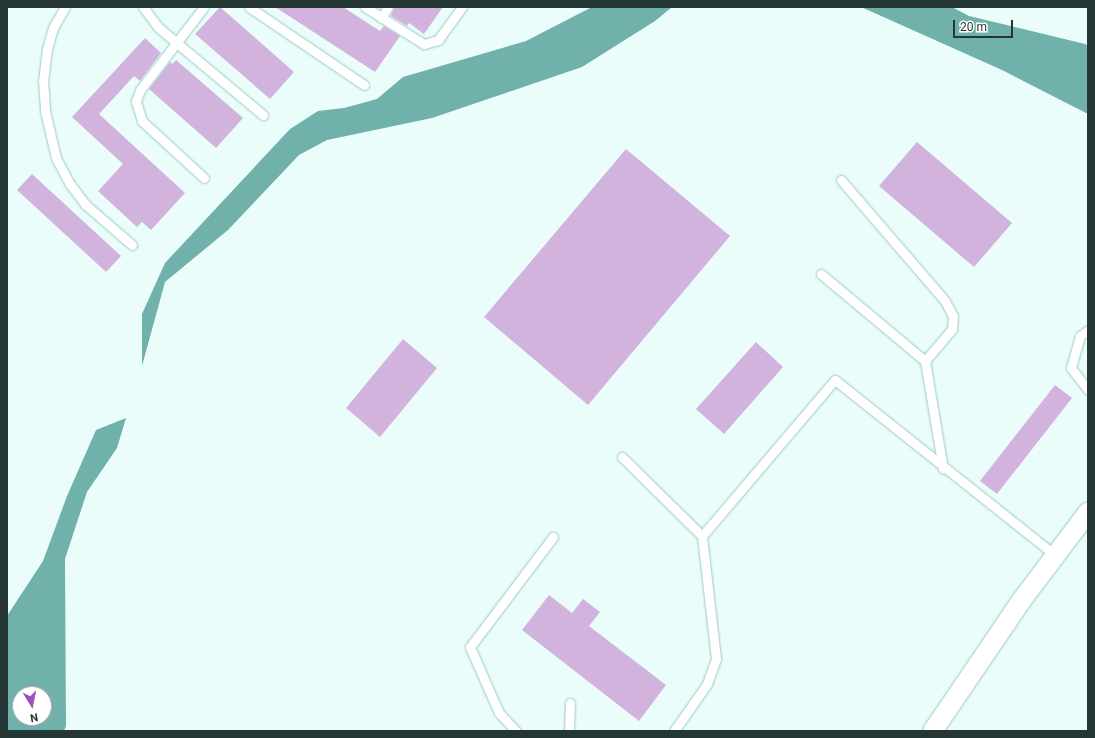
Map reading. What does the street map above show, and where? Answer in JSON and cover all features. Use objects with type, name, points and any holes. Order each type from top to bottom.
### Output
[{"type":"street","points":[[932,731],[1055,555],[1088,511]]},
{"type":"lane","points":[[65,7],[49,42],[43,80],[44,111],[56,158],[70,184],[86,205],[132,245]]},
{"type":"lane","points":[[143,7],[149,18],[175,42],[264,115]]},
{"type":"lane","points":[[204,7],[175,42],[140,90],[136,101],[137,111],[142,121],[204,178]]},
{"type":"lane","points":[[249,7],[364,85]]},
{"type":"lane","points":[[365,7],[415,40],[432,43],[438,40],[462,7]]},
{"type":"lane","points":[[381,18],[388,7]]},
{"type":"lane","points":[[841,180],[945,301],[953,316],[952,329],[925,361]]},
{"type":"lane","points":[[821,274],[925,361],[943,468]]},
{"type":"lane","points":[[1088,330],[1080,336],[1071,368],[1076,379],[1088,390]]},
{"type":"lane","points":[[702,536],[835,380],[943,468],[1055,555]]},
{"type":"lane","points":[[622,457],[702,536],[716,659],[707,684],[674,731]]},
{"type":"lane","points":[[516,731],[499,713],[470,647],[553,537]]},
{"type":"lane","points":[[569,731],[570,703]]},
{"type":"water","points":[[592,7],[672,7],[655,21],[582,67],[432,118],[327,140],[299,155],[228,230],[165,282],[142,366],[142,314],[165,263],[290,129],[318,111],[344,108],[377,99],[403,77],[526,41]]},
{"type":"water","points":[[861,7],[952,7],[969,16],[1085,44],[1088,46],[1088,114],[1002,70]]},
{"type":"water","points":[[126,418],[117,448],[87,492],[65,559],[66,726],[64,731],[7,731],[7,616],[43,561],[67,496],[96,430]]},
{"type":"building","points":[[220,7],[294,72],[270,99],[195,34]]},
{"type":"building","points":[[275,7],[343,7],[380,31],[384,26],[400,36],[375,72]]},
{"type":"building","points":[[394,7],[443,7],[424,34],[409,23],[407,26],[391,16]]},
{"type":"building","points":[[145,38],[161,53],[140,81],[134,76],[99,114],[185,193],[151,230],[142,222],[137,227],[98,191],[123,164],[72,117]]},
{"type":"building","points":[[176,60],[243,118],[216,148],[149,89],[170,62],[172,64]]},
{"type":"building","points":[[917,142],[1012,223],[974,267],[879,186]]},
{"type":"building","points":[[626,149],[730,236],[588,405],[484,317]]},
{"type":"building","points":[[32,174],[121,256],[106,272],[17,190]]},
{"type":"building","points":[[403,339],[437,368],[380,437],[346,408]]},
{"type":"building","points":[[756,342],[783,367],[724,434],[696,409]]},
{"type":"building","points":[[1055,385],[1072,398],[997,494],[980,481]]},
{"type":"building","points":[[549,595],[572,613],[583,599],[600,612],[589,626],[666,685],[639,721],[522,630]]}]
